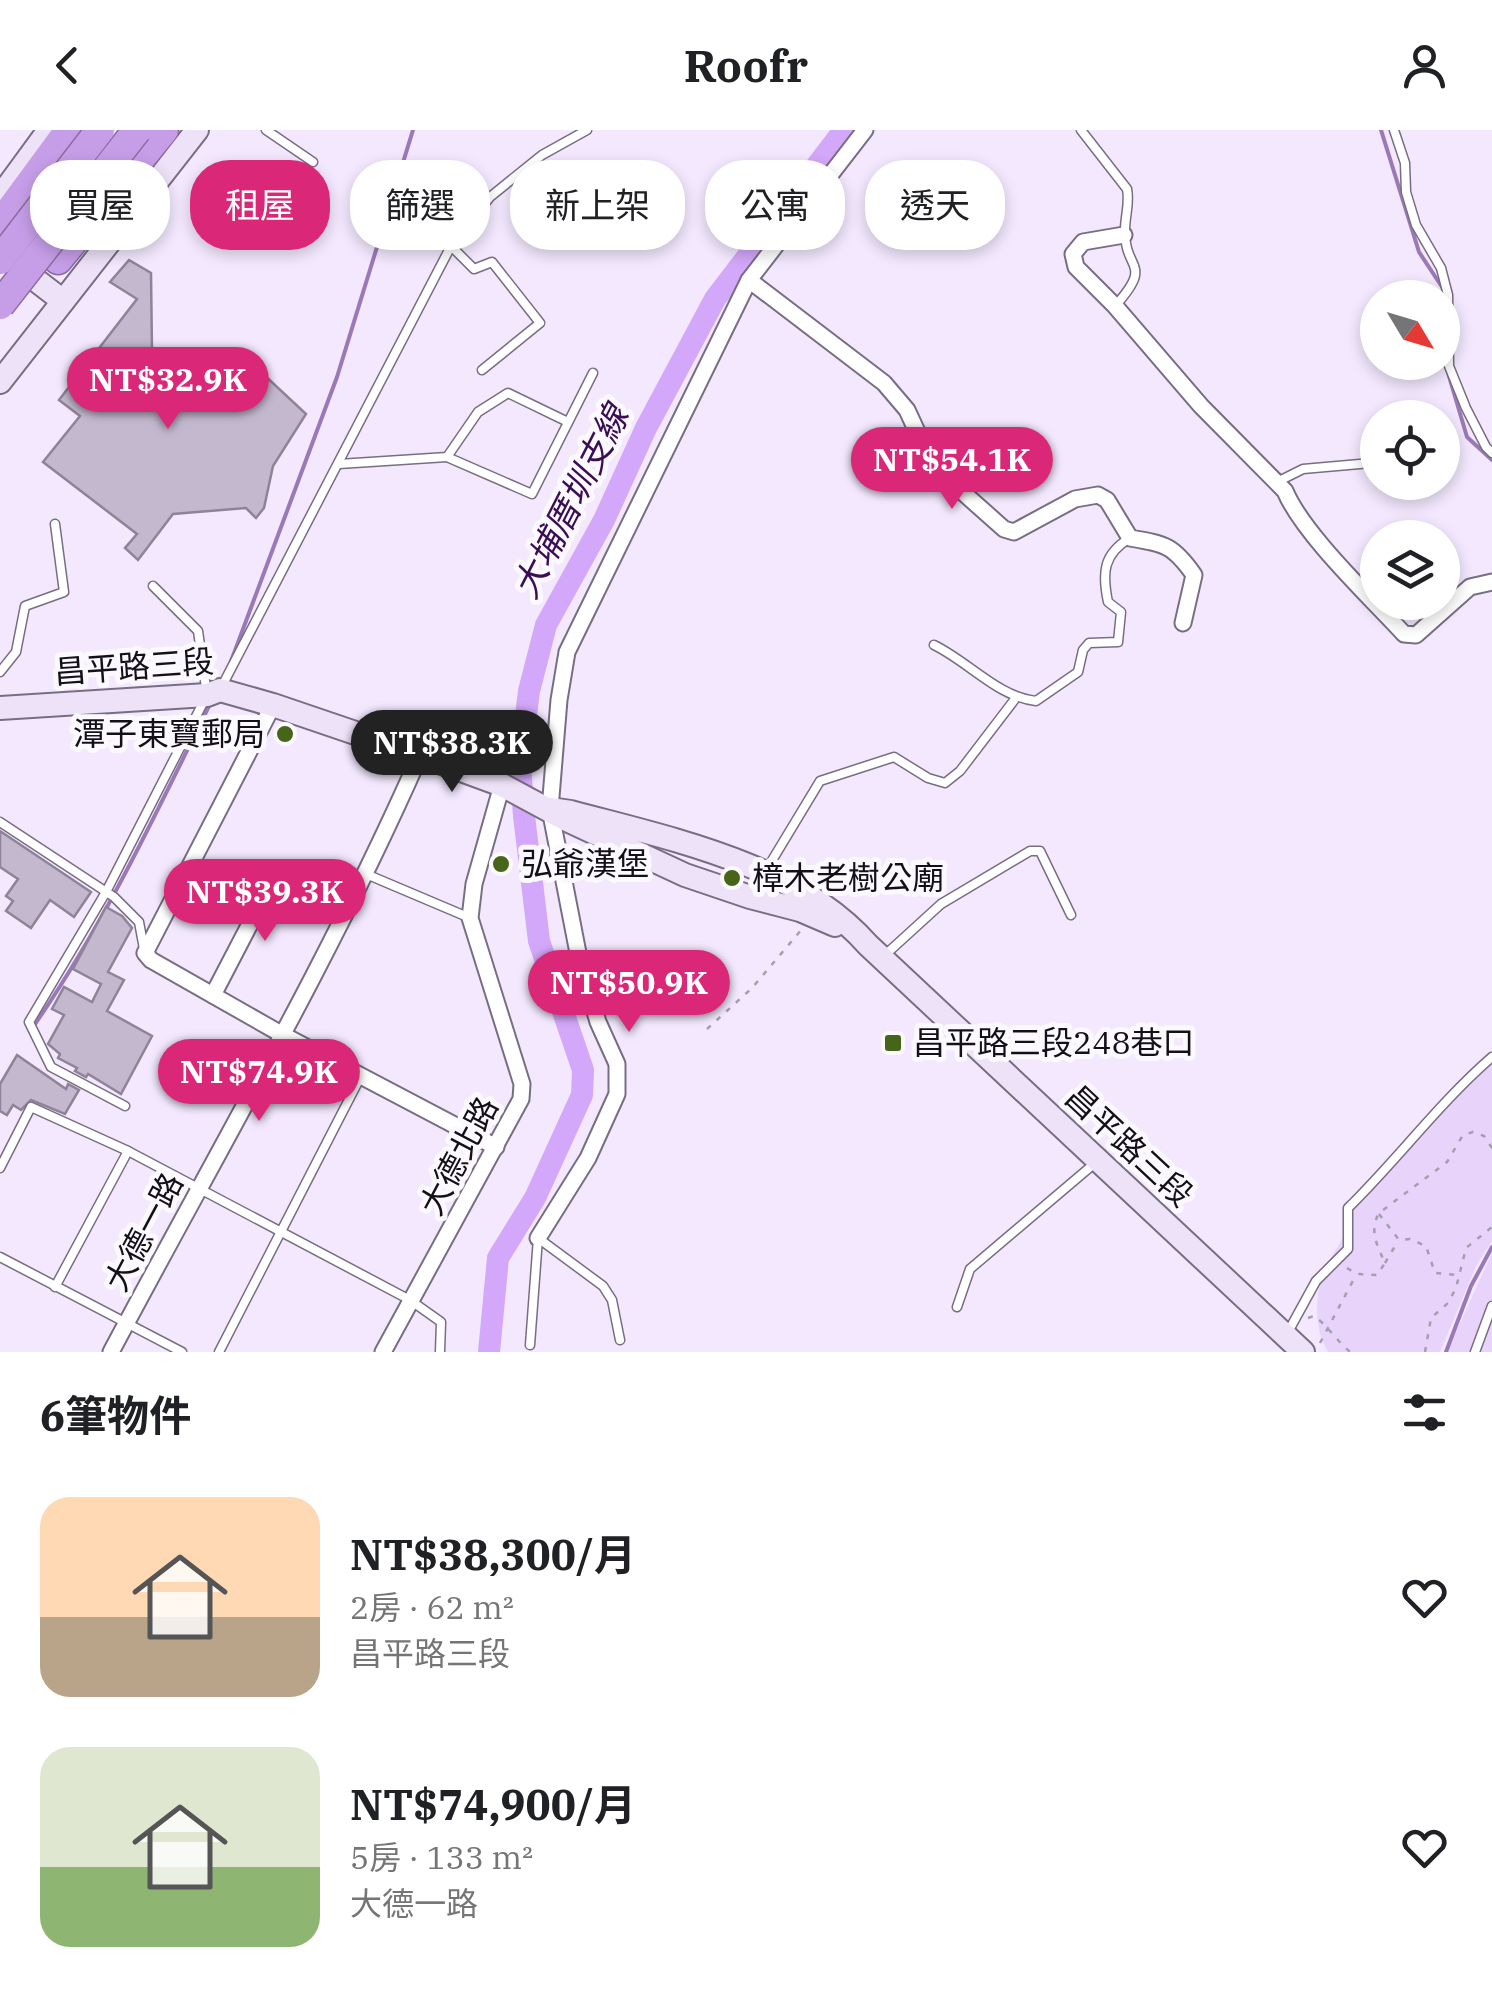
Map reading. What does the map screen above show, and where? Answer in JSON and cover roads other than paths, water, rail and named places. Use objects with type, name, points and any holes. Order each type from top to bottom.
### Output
[{"type":"highway","points":[[0,224],[69,130]]},
{"type":"highway","points":[[0,256],[100,130]]},
{"type":"highway","points":[[0,305],[137,130]]},
{"type":"highway","points":[[0,322],[58,260],[164,130]]},
{"type":"street","points":[[0,197],[49,130]]},
{"type":"street","points":[[0,382],[197,130]]},
{"type":"street","points":[[538,1238],[588,1158],[617,1094],[617,1064],[598,1022],[578,953],[550,809],[567,652],[749,280],[865,130]]},
{"type":"street","points":[[1124,235],[1083,242],[1073,254],[1076,267],[1201,406],[1277,482],[1311,531],[1408,636],[1416,635],[1470,587],[1492,582]]},
{"type":"street","points":[[0,256],[63,301]]},
{"type":"street","points":[[749,280],[898,396],[925,449],[958,488],[1004,528],[1014,532],[1075,499],[1098,494],[1130,538],[1168,545],[1178,552],[1194,575],[1183,624]]},
{"type":"street","name":"昌平路三段","points":[[0,708],[214,692],[273,704],[502,786],[685,875],[813,915],[875,951]]},
{"type":"street","points":[[273,704],[145,953],[283,1035],[496,1147]]},
{"type":"street","name":"大德一路","points":[[111,1352],[283,1035],[366,874],[420,754]]},
{"type":"street","points":[[470,918],[474,884],[502,786]]},
{"type":"street","name":"昌平路三段","points":[[550,809],[727,856],[821,903],[847,921],[1301,1346]]},
{"type":"street","points":[[212,995],[277,872]]},
{"type":"street","name":"大德北路","points":[[383,1352],[521,1100],[522,1084],[470,918]]},
{"type":"lane","points":[[266,130],[311,160]]},
{"type":"lane","points":[[490,197],[542,154],[586,130]]},
{"type":"lane","points":[[1081,130],[1127,189],[1124,235],[1137,271],[1136,280],[1115,306]]},
{"type":"lane","points":[[1394,130],[1416,224],[1441,268],[1448,295],[1450,366],[1466,408],[1486,448],[1492,452]]},
{"type":"lane","points":[[124,1106],[50,1067],[29,1022],[106,892],[339,464],[450,250]]},
{"type":"lane","points":[[456,250],[474,269],[492,262],[540,323],[482,370]]},
{"type":"lane","points":[[339,464],[447,457],[532,494],[593,373]]},
{"type":"lane","points":[[447,457],[478,412],[508,394],[568,422]]},
{"type":"lane","points":[[1277,482],[1303,469],[1360,465]]},
{"type":"lane","points":[[0,672],[16,652],[25,606],[64,592],[56,524]]},
{"type":"lane","points":[[934,645],[957,656],[1016,699],[1036,701],[1078,672],[1083,650],[1089,643],[1118,642],[1122,612],[1108,602],[1103,578],[1116,546],[1130,538]]},
{"type":"lane","points":[[154,586],[198,631],[214,692]]},
{"type":"lane","points":[[750,898],[820,781],[894,757],[928,778],[945,782],[960,771],[1016,699]]},
{"type":"lane","points":[[0,822],[106,892],[139,922],[145,953]]},
{"type":"lane","points":[[875,951],[942,904],[1030,851],[1040,851],[1071,915]]},
{"type":"lane","points":[[366,874],[470,918]]},
{"type":"lane","points":[[1301,1346],[1316,1281],[1348,1248],[1348,1208],[1396,1160],[1452,1091],[1492,1057]]},
{"type":"lane","points":[[219,1352],[361,1076]]},
{"type":"lane","points":[[0,1168],[31,1107],[128,1151],[410,1300],[441,1322],[440,1352]]},
{"type":"lane","points":[[55,1287],[128,1151]]},
{"type":"lane","points":[[957,1308],[970,1269],[1098,1160]]},
{"type":"lane","points":[[538,1238],[603,1286],[612,1300],[620,1340]]},
{"type":"lane","points":[[530,1345],[538,1238]]},
{"type":"lane","points":[[0,1257],[182,1352]]},
{"type":"lane","points":[[1475,1352],[1492,1306]]},
{"type":"waterway","points":[[230,664],[337,377],[413,130]]},
{"type":"waterway","name":"大埔厝圳支線","points":[[489,1352],[498,1258],[535,1198],[582,1095],[583,1070],[539,941],[520,764],[529,691],[546,625],[604,520],[646,428],[715,299],[844,130]]},
{"type":"waterway","points":[[1381,130],[1419,252],[1437,280]]},
{"type":"waterway","points":[[1450,380],[1467,437],[1492,460]]},
{"type":"waterway","points":[[35,1024],[107,907],[210,704]]},
{"type":"waterway","points":[[1446,1352],[1471,1286],[1492,1247]]},
{"type":"place","name":"潭子東寶郵局","points":[[285,734]]},
{"type":"place","name":"弘爺漢堡","points":[[501,864]]},
{"type":"place","name":"樟木老樹公廟","points":[[732,878]]},
{"type":"place","name":"昌平路三段248巷口","points":[[893,1043]]}]
